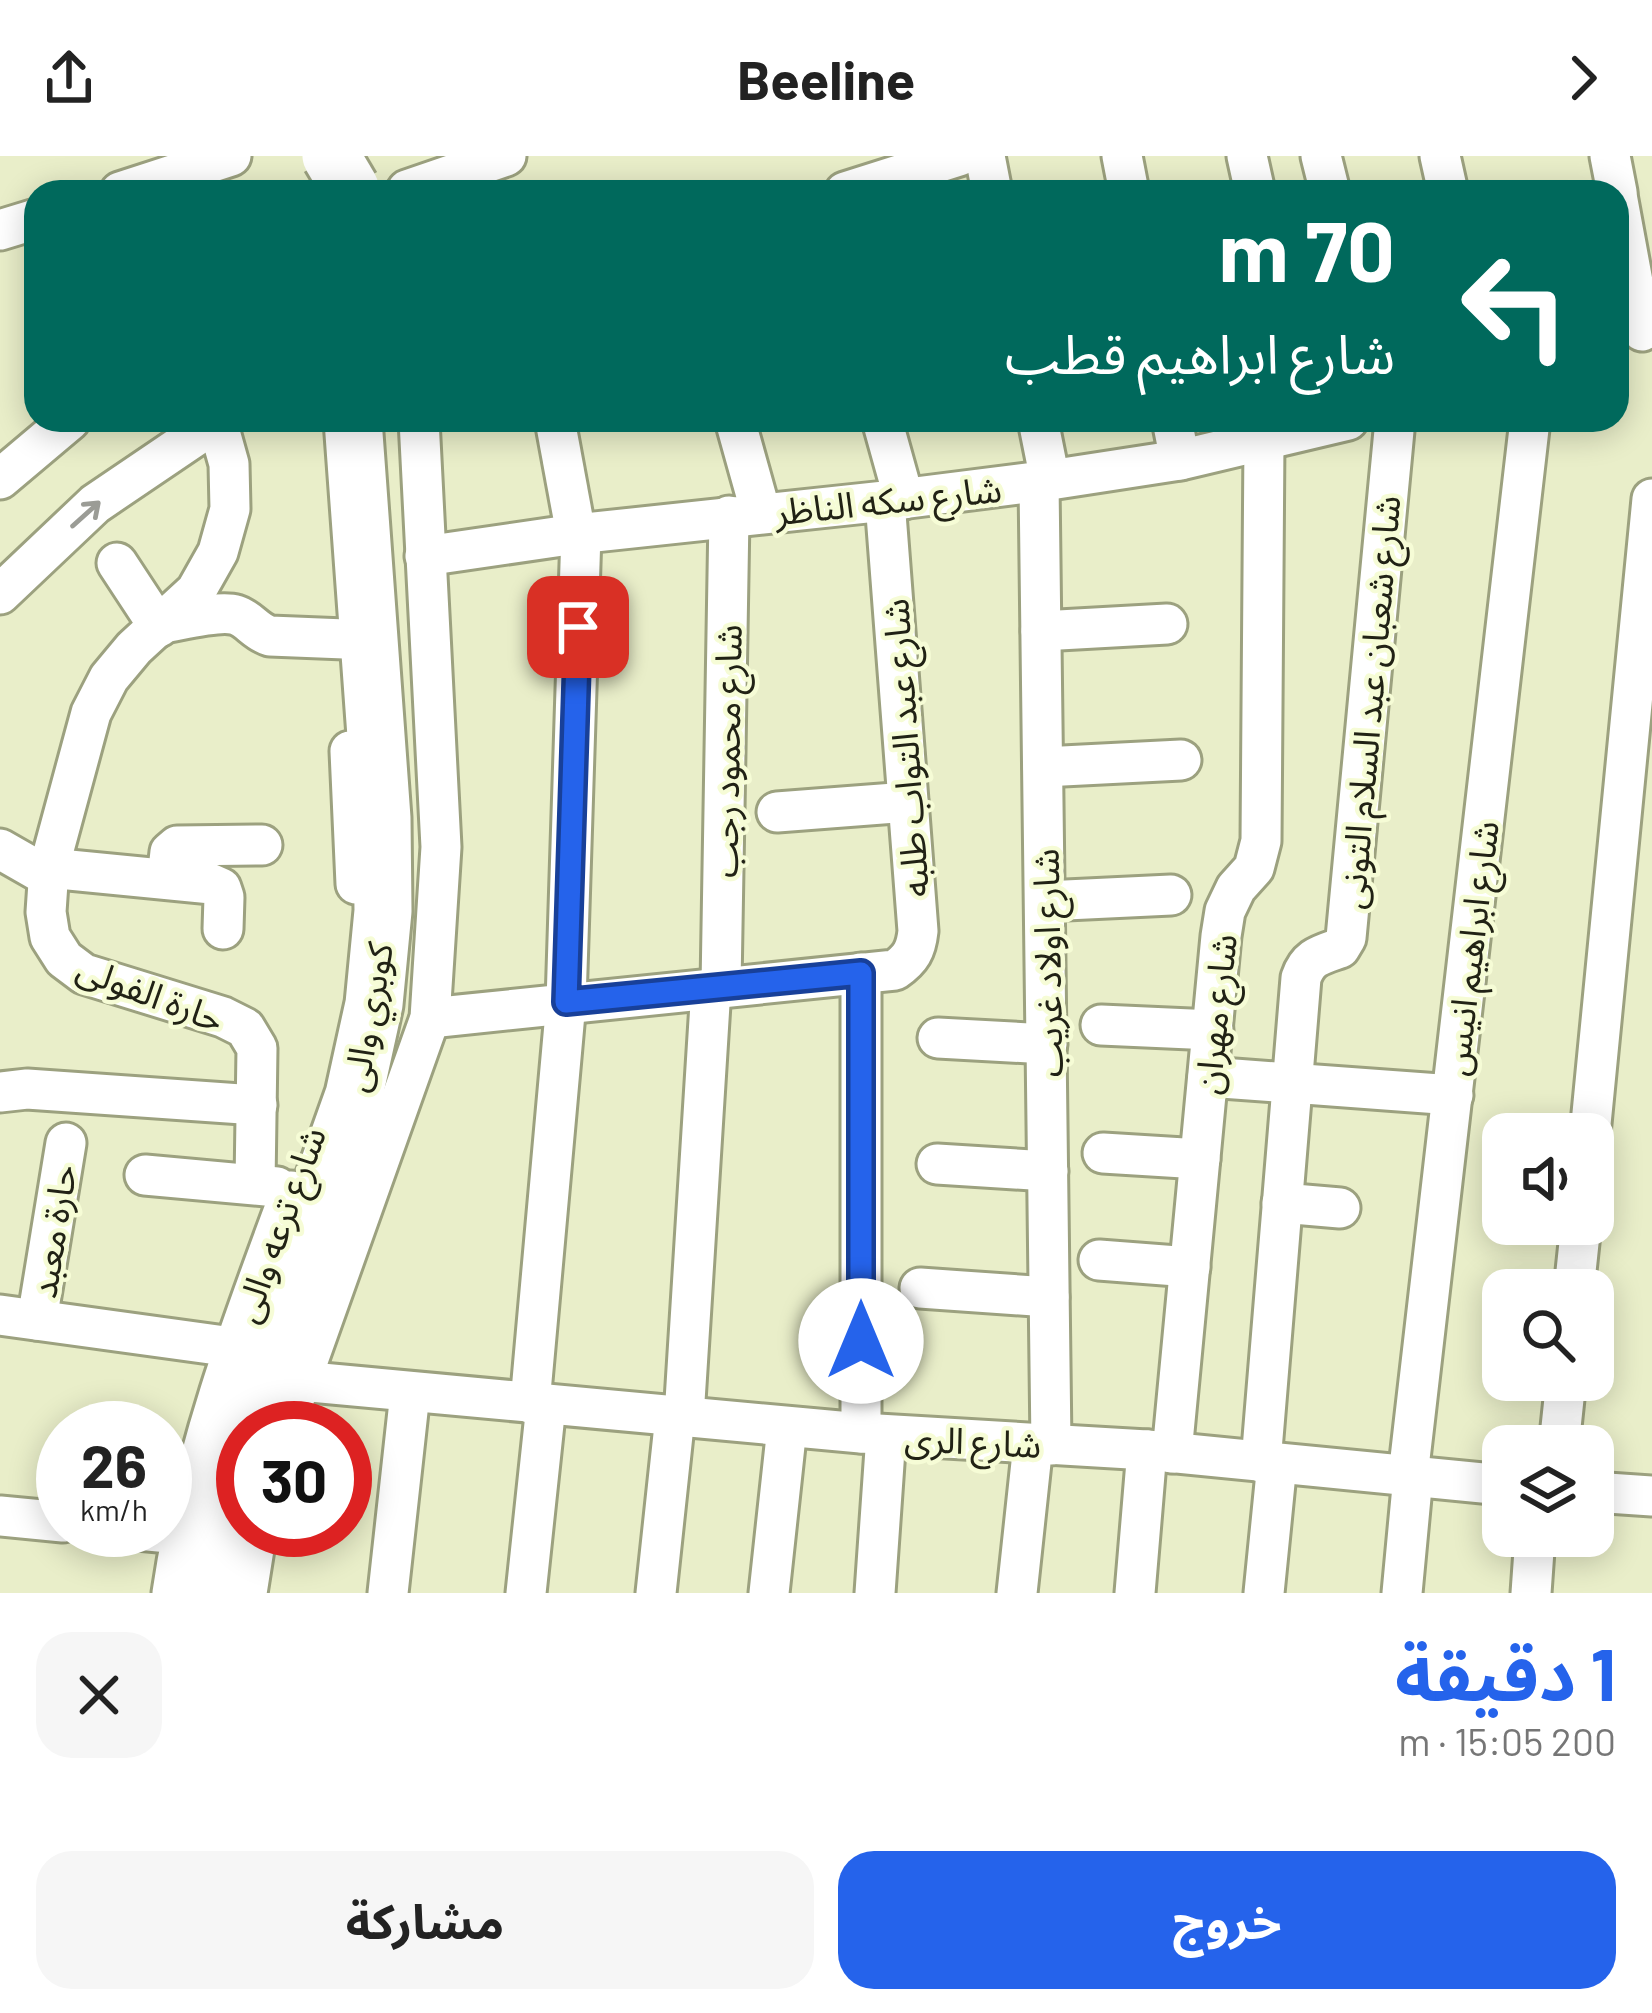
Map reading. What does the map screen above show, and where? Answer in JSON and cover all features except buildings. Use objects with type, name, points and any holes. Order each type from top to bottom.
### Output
[{"type":"main road","points":[[302,156],[342,176]]},
{"type":"main road","name":"كوبري والى","points":[[208,1593],[239,1416],[354,1094],[374,1004],[383,911],[382,818],[353,432]]},
{"type":"main road","name":"كوبري والى","points":[[208,1593],[244,1417],[359,1096],[379,1005],[388,912],[386,818],[364,432]]},
{"type":"street","points":[[188,180],[231,156]]},
{"type":"street","points":[[407,179],[506,156]]},
{"type":"street","points":[[883,180],[958,156]]},
{"type":"street","points":[[1629,277],[1637,333]]},
{"type":"street","points":[[0,479],[56,432]]},
{"type":"street","points":[[0,594],[95,504],[200,432]]},
{"type":"street","name":"حارة الفولى","points":[[221,432],[230,464],[230,509],[218,552],[196,591],[134,648],[110,678],[92,713],[49,873],[46,911],[50,937],[64,959],[84,974],[223,1017],[244,1028],[257,1048],[257,1105],[273,1186]]},
{"type":"street","name":"شارع ترعه والى","points":[[192,1491],[273,1186],[339,1063],[352,980],[357,896],[334,432]]},
{"type":"street","name":"شارع ترعه والى","points":[[293,1401],[430,1018],[441,847],[419,432]]},
{"type":"street","points":[[526,1593],[566,1002],[578,533],[557,432]]},
{"type":"street","name":"شارع محمود رجب","points":[[656,1593],[680,1417],[716,987],[745,514],[736,432]]},
{"type":"street","name":"شارع عبد التواب طلبه","points":[[870,972],[895,970],[908,961],[918,932],[894,500],[884,432]]},
{"type":"street","name":"شارع اولاد غريب","points":[[1017,1593],[1042,1444],[1049,1297],[1041,631],[1045,481],[1039,432]]},
{"type":"street","points":[[1174,432],[1180,460]]},
{"type":"street","name":"شارع سكه الناظر","points":[[425,556],[578,533],[1045,481],[1180,460],[1286,432]]},
{"type":"street","name":"شارع شعبان عبد السلام التونى","points":[[1264,1593],[1282,1203],[1301,979],[1305,965],[1340,948],[1346,938],[1394,432]]},
{"type":"street","name":"شارع ابراهيم انيس","points":[[1402,1593],[1411,1476],[1529,432]]},
{"type":"street","name":"شارع مهران","points":[[1135,1593],[1190,1267],[1225,911],[1236,888],[1254,868],[1261,841],[1264,440]]},
{"type":"street","points":[[1592,1113],[1652,499]]},
{"type":"street","points":[[117,563],[162,625],[229,614],[271,636],[345,639]]},
{"type":"street","points":[[1041,631],[1167,625]]},
{"type":"street","points":[[1043,767],[1181,760]]},
{"type":"street","points":[[777,812],[908,802]]},
{"type":"street","points":[[167,879],[170,852],[177,846],[262,844]]},
{"type":"street","points":[[0,849],[49,873],[212,884],[224,896],[223,928]]},
{"type":"street","points":[[1045,901],[1171,895]]},
{"type":"street","points":[[430,1018],[870,972],[875,1593]]},
{"type":"street","points":[[1101,1025],[1213,1030]]},
{"type":"street","points":[[938,1037],[1047,1045]]},
{"type":"street","points":[[1208,1077],[1453,1095]]},
{"type":"street","points":[[0,1092],[26,1089],[257,1105]]},
{"type":"street","name":"حارة معبد","points":[[19,1317],[66,1143]]},
{"type":"street","points":[[1103,1153],[1200,1160]]},
{"type":"street","points":[[937,1164],[1048,1171]]},
{"type":"street","points":[[145,1175],[273,1186]]},
{"type":"street","points":[[1282,1203],[1340,1208]]},
{"type":"street","points":[[1099,1260],[1190,1267]]},
{"type":"street","points":[[920,1288],[1049,1297]]},
{"type":"street","points":[[19,1317],[232,1347]]},
{"type":"street","name":"شارع الرى","points":[[300,1381],[1482,1483]]},
{"type":"street","points":[[388,1593],[410,1393]]},
{"type":"street","points":[[769,1593],[787,1426]]},
{"type":"street","points":[[1614,1493],[1652,1496]]},
{"type":"street","points":[[0,1516],[36,1519]]},
{"type":"street","name":"شارع ترعه والى","points":[[172,1593],[177,1557]]},
{"type":"street","points":[[247,1593],[252,1557]]},
{"type":"street","points":[[1531,1593],[1534,1557]]},
{"type":"route","points":[[578,627],[566,1002],[861,973],[861,1341]]}]
